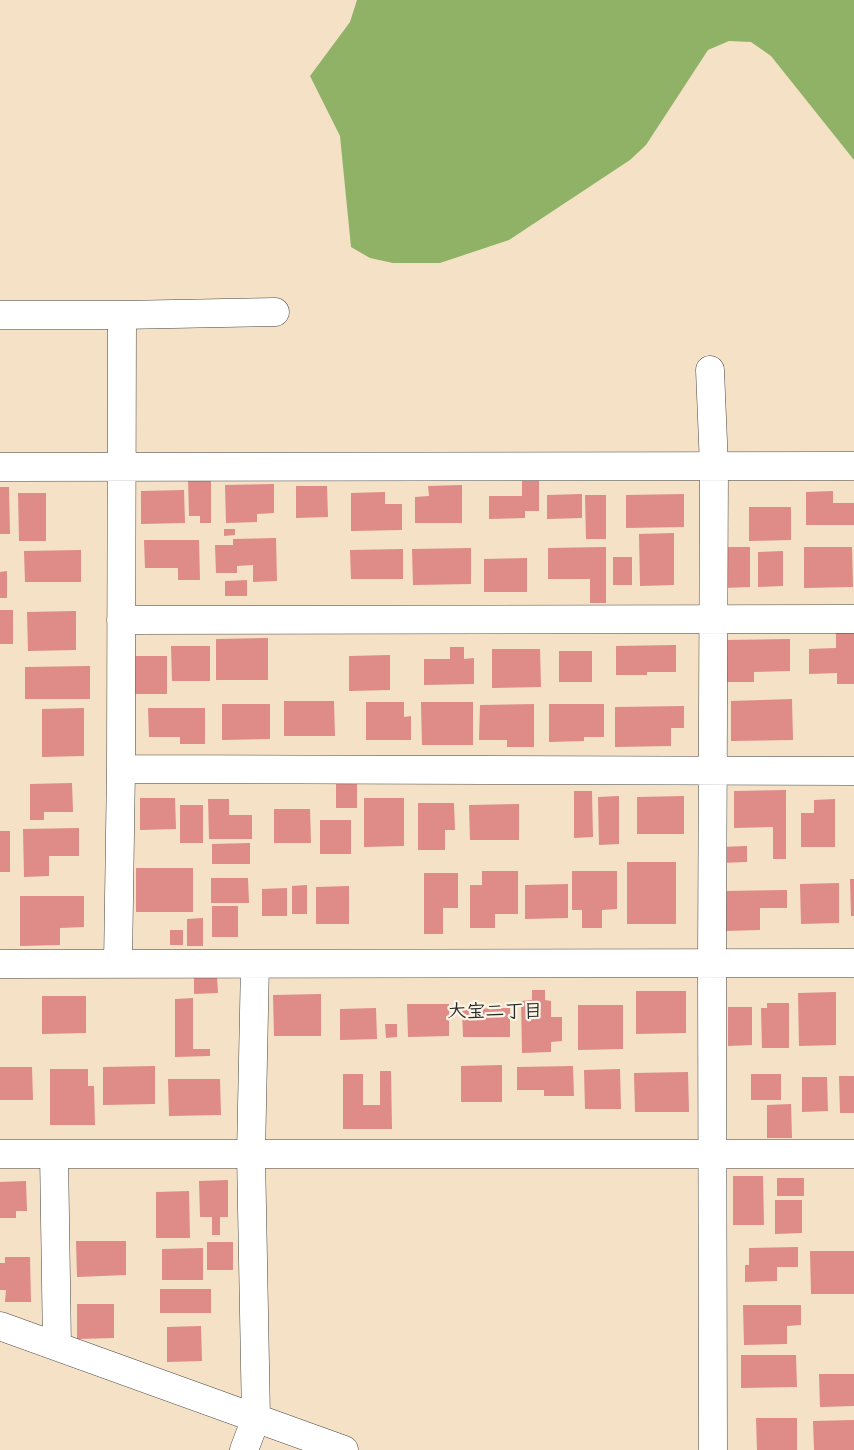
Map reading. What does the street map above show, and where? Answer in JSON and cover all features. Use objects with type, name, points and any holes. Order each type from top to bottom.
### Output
[{"type":"street","points":[[0,315],[275,312]]},
{"type":"street","points":[[118,963],[121,770],[122,315]]},
{"type":"street","points":[[710,370],[714,466],[712,772],[713,1450]]},
{"type":"street","points":[[0,467],[854,466]]},
{"type":"street","points":[[121,620],[854,619]]},
{"type":"street","points":[[121,770],[854,771]]},
{"type":"street","points":[[0,964],[854,963]]},
{"type":"street","points":[[244,1450],[256,1418],[251,1154],[255,964]]},
{"type":"street","points":[[0,1154],[854,1154]]},
{"type":"street","points":[[54,1154],[57,1346]]},
{"type":"street","points":[[0,1326],[344,1450]]},
{"type":"green space","points":[[357,0],[854,0],[854,160],[771,56],[751,42],[729,41],[708,50],[646,145],[630,160],[509,240],[440,263],[393,263],[370,258],[351,247],[340,136],[310,76],[350,22]]},
{"type":"building","points":[[188,478],[211,478],[211,523],[200,523],[200,516],[189,516]]},
{"type":"building","points":[[539,478],[539,511],[525,511],[525,518],[489,519],[489,496],[522,496],[522,479]]},
{"type":"building","points":[[274,484],[274,513],[257,514],[257,522],[226,523],[225,485]]},
{"type":"building","points":[[462,485],[462,523],[415,523],[415,497],[429,496],[428,486]]},
{"type":"building","points":[[296,486],[327,486],[328,517],[296,518]]},
{"type":"building","points":[[0,487],[9,487],[10,534],[0,534]]},
{"type":"building","points":[[184,490],[185,523],[141,524],[141,491]]},
{"type":"building","points":[[833,491],[833,503],[854,503],[854,525],[806,525],[806,492]]},
{"type":"building","points":[[385,492],[385,504],[402,504],[402,530],[351,531],[351,493]]},
{"type":"building","points":[[18,493],[46,493],[46,541],[19,541]]},
{"type":"building","points":[[582,494],[582,518],[547,519],[547,495]]},
{"type":"building","points":[[684,494],[684,527],[626,528],[626,495]]},
{"type":"building","points":[[585,495],[606,495],[606,539],[586,539]]},
{"type":"building","points":[[749,507],[791,507],[791,540],[749,541]]},
{"type":"building","points":[[224,529],[235,529],[235,535],[224,536]]},
{"type":"building","points":[[674,533],[674,585],[640,586],[639,534]]},
{"type":"building","points":[[276,538],[277,581],[253,582],[253,565],[237,566],[237,573],[216,573],[215,545],[233,545],[233,539]]},
{"type":"building","points":[[144,540],[199,540],[200,580],[178,580],[178,568],[145,568]]},
{"type":"building","points":[[606,547],[606,603],[590,603],[590,579],[548,579],[548,548]]},
{"type":"building","points":[[722,547],[750,547],[750,587],[722,588]]},
{"type":"building","points":[[804,547],[852,547],[853,587],[804,588]]},
{"type":"building","points":[[471,548],[471,584],[413,585],[412,549]]},
{"type":"building","points":[[403,549],[403,579],[351,579],[350,550]]},
{"type":"building","points":[[81,550],[81,582],[25,582],[24,551]]},
{"type":"building","points":[[783,551],[783,586],[758,587],[758,552]]},
{"type":"building","points":[[613,557],[632,557],[632,585],[613,585]]},
{"type":"building","points":[[527,558],[527,592],[484,592],[484,559]]},
{"type":"building","points":[[7,571],[7,598],[0,598],[0,572]]},
{"type":"building","points":[[247,580],[247,596],[225,596],[225,581]]},
{"type":"building","points":[[0,610],[13,610],[13,644],[0,644]]},
{"type":"building","points":[[76,611],[76,650],[28,651],[27,612]]},
{"type":"building","points":[[836,633],[854,633],[854,684],[837,684],[837,673],[809,674],[809,649],[836,648]]},
{"type":"building","points":[[268,638],[268,680],[216,680],[216,639]]},
{"type":"building","points":[[790,639],[790,671],[754,672],[754,682],[727,682],[726,640]]},
{"type":"building","points":[[676,645],[676,672],[647,672],[647,675],[616,675],[616,646]]},
{"type":"building","points":[[171,646],[210,646],[210,681],[172,681]]},
{"type":"building","points":[[450,647],[464,647],[464,659],[474,658],[474,684],[424,685],[424,659],[450,659]]},
{"type":"building","points":[[492,649],[540,649],[541,687],[492,688]]},
{"type":"building","points":[[559,651],[592,651],[592,682],[559,682]]},
{"type":"building","points":[[390,655],[390,690],[349,691],[349,656]]},
{"type":"building","points":[[134,656],[167,656],[167,694],[134,694]]},
{"type":"building","points":[[90,666],[90,699],[25,699],[25,667]]},
{"type":"building","points":[[792,699],[793,740],[731,741],[731,701]]},
{"type":"building","points":[[284,701],[334,701],[335,736],[284,736]]},
{"type":"building","points":[[366,702],[404,702],[404,717],[411,716],[411,740],[366,740]]},
{"type":"building","points":[[421,702],[473,702],[473,745],[422,745]]},
{"type":"building","points":[[222,704],[270,704],[270,739],[222,740]]},
{"type":"building","points":[[534,704],[534,747],[507,747],[507,740],[479,740],[480,705]]},
{"type":"building","points":[[549,704],[604,704],[604,737],[584,737],[584,741],[549,742]]},
{"type":"building","points":[[684,706],[684,728],[671,728],[671,746],[615,747],[615,707]]},
{"type":"building","points":[[84,708],[84,756],[42,757],[42,709]]},
{"type":"building","points":[[148,708],[205,708],[205,744],[180,744],[180,737],[149,737]]},
{"type":"building","points":[[72,783],[73,812],[44,812],[44,820],[30,820],[30,784]]},
{"type":"building","points":[[336,784],[357,784],[357,808],[336,808]]},
{"type":"building","points":[[786,790],[786,859],[773,859],[773,827],[734,828],[734,791]]},
{"type":"building","points":[[574,791],[592,791],[593,837],[574,838]]},
{"type":"building","points":[[619,796],[619,844],[599,845],[598,797]]},
{"type":"building","points":[[684,796],[684,834],[637,834],[637,797]]},
{"type":"building","points":[[140,798],[175,798],[176,829],[140,830]]},
{"type":"building","points":[[364,798],[404,798],[404,846],[364,847]]},
{"type":"building","points":[[208,799],[229,799],[229,815],[252,815],[252,839],[209,839]]},
{"type":"building","points":[[835,799],[835,847],[801,847],[801,813],[814,813],[814,800]]},
{"type":"building","points":[[418,803],[454,803],[455,830],[445,830],[445,850],[418,850]]},
{"type":"building","points":[[519,804],[519,840],[470,840],[469,805]]},
{"type":"building","points":[[180,805],[203,805],[203,843],[180,843]]},
{"type":"building","points":[[274,809],[310,809],[311,843],[274,843]]},
{"type":"building","points":[[320,820],[351,820],[351,854],[320,854]]},
{"type":"building","points":[[79,828],[79,856],[49,856],[49,876],[24,877],[23,829]]},
{"type":"building","points":[[0,831],[10,831],[10,872],[0,872]]},
{"type":"building","points":[[250,843],[250,864],[212,864],[212,844]]},
{"type":"building","points":[[747,846],[747,862],[720,863],[719,847]]},
{"type":"building","points":[[627,862],[676,862],[676,924],[627,924]]},
{"type":"building","points":[[136,868],[193,868],[193,912],[136,912]]},
{"type":"building","points":[[482,871],[518,871],[518,914],[495,914],[495,928],[470,928],[470,885],[482,885]]},
{"type":"building","points":[[572,871],[617,871],[617,909],[602,910],[602,928],[582,928],[582,910],[572,910]]},
{"type":"building","points":[[424,873],[458,873],[458,908],[443,908],[443,934],[424,934]]},
{"type":"building","points":[[211,878],[248,878],[249,903],[211,903]]},
{"type":"building","points":[[850,879],[854,879],[854,916],[851,916]]},
{"type":"building","points":[[839,883],[839,923],[801,924],[800,884]]},
{"type":"building","points":[[568,884],[568,918],[525,919],[525,885]]},
{"type":"building","points":[[307,885],[307,914],[292,914],[292,886]]},
{"type":"building","points":[[349,886],[349,924],[316,924],[316,887]]},
{"type":"building","points":[[287,888],[287,916],[262,916],[262,889]]},
{"type":"building","points":[[787,890],[787,908],[760,908],[760,930],[723,931],[722,891]]},
{"type":"building","points":[[20,896],[84,896],[84,927],[60,928],[60,945],[20,946]]},
{"type":"building","points":[[212,906],[238,906],[238,937],[212,937]]},
{"type":"building","points":[[203,918],[203,946],[187,946],[187,919]]},
{"type":"building","points":[[170,930],[183,930],[183,945],[170,945]]},
{"type":"building","points":[[217,976],[218,993],[194,994],[194,977]]},
{"type":"building","points":[[532,990],[545,990],[545,1000],[551,1001],[551,1017],[562,1017],[562,1041],[551,1042],[551,1052],[522,1053],[521,1001],[532,1000]]},
{"type":"building","points":[[636,991],[686,991],[686,1033],[636,1034]]},
{"type":"building","points":[[836,992],[836,1045],[799,1046],[798,993]]},
{"type":"building","points":[[321,994],[321,1036],[274,1036],[273,995]]},
{"type":"building","points":[[42,996],[86,996],[86,1033],[42,1034]]},
{"type":"building","points":[[193,998],[193,1049],[210,1049],[210,1056],[175,1057],[175,999]]},
{"type":"building","points":[[767,1003],[789,1003],[789,1048],[762,1048],[761,1008],[767,1008]]},
{"type":"building","points":[[407,1004],[449,1004],[449,1036],[408,1037]]},
{"type":"building","points":[[578,1005],[623,1005],[623,1049],[578,1050]]},
{"type":"building","points":[[728,1007],[752,1007],[752,1045],[728,1046]]},
{"type":"building","points":[[376,1008],[377,1039],[340,1040],[340,1009]]},
{"type":"building","points":[[510,1008],[510,1037],[463,1037],[462,1009]]},
{"type":"building","points":[[385,1024],[397,1024],[397,1037],[386,1038]]},
{"type":"building","points":[[502,1065],[502,1102],[461,1102],[461,1066]]},
{"type":"building","points":[[155,1066],[155,1104],[103,1105],[103,1067]]},
{"type":"building","points":[[573,1066],[574,1096],[544,1096],[544,1090],[517,1090],[517,1067]]},
{"type":"building","points":[[0,1067],[32,1067],[33,1100],[0,1100]]},
{"type":"building","points":[[50,1069],[88,1069],[88,1086],[94,1086],[95,1125],[50,1125]]},
{"type":"building","points":[[620,1069],[621,1109],[585,1109],[584,1070]]},
{"type":"building","points":[[380,1071],[391,1071],[392,1129],[343,1129],[343,1074],[363,1074],[363,1105],[380,1105]]},
{"type":"building","points":[[688,1072],[689,1112],[635,1112],[634,1073]]},
{"type":"building","points":[[751,1074],[781,1074],[781,1100],[751,1100]]},
{"type":"building","points":[[839,1076],[854,1076],[854,1113],[840,1113]]},
{"type":"building","points":[[802,1077],[827,1077],[828,1111],[802,1112]]},
{"type":"building","points":[[168,1079],[220,1079],[221,1115],[169,1116]]},
{"type":"building","points":[[791,1104],[792,1138],[767,1138],[767,1105]]},
{"type":"building","points":[[733,1176],[763,1176],[764,1225],[733,1225]]},
{"type":"building","points":[[777,1178],[804,1178],[804,1196],[777,1196]]},
{"type":"building","points":[[228,1180],[228,1217],[220,1217],[220,1235],[212,1235],[212,1217],[200,1217],[199,1181]]},
{"type":"building","points":[[26,1181],[27,1211],[16,1211],[16,1218],[0,1218],[0,1182]]},
{"type":"building","points":[[189,1191],[190,1238],[156,1238],[156,1192]]},
{"type":"building","points":[[775,1200],[802,1200],[802,1233],[775,1234]]},
{"type":"building","points":[[76,1241],[126,1241],[126,1275],[77,1277]]},
{"type":"building","points":[[207,1242],[233,1242],[233,1270],[207,1270]]},
{"type":"building","points":[[798,1247],[798,1267],[777,1267],[777,1281],[745,1282],[745,1265],[749,1265],[749,1248]]},
{"type":"building","points":[[203,1248],[203,1280],[162,1280],[162,1249]]},
{"type":"building","points":[[810,1251],[854,1251],[854,1294],[811,1294]]},
{"type":"building","points":[[5,1257],[30,1257],[31,1302],[5,1302],[6,1290],[0,1290],[0,1263],[5,1263]]},
{"type":"building","points":[[160,1289],[211,1289],[211,1313],[160,1313]]},
{"type":"building","points":[[77,1304],[114,1304],[114,1338],[77,1339]]},
{"type":"building","points":[[743,1305],[801,1305],[801,1325],[787,1326],[787,1344],[744,1345]]},
{"type":"building","points":[[201,1326],[202,1361],[167,1362],[167,1327]]},
{"type":"building","points":[[741,1355],[796,1355],[797,1387],[741,1388]]},
{"type":"building","points":[[819,1374],[854,1374],[854,1406],[820,1407]]},
{"type":"building","points":[[756,1418],[797,1418],[797,1450],[757,1450]]},
{"type":"building","points":[[854,1420],[854,1450],[814,1450],[813,1421]]},
{"type":"district","name":"大宝二丁目","points":[[495,1014]]}]
